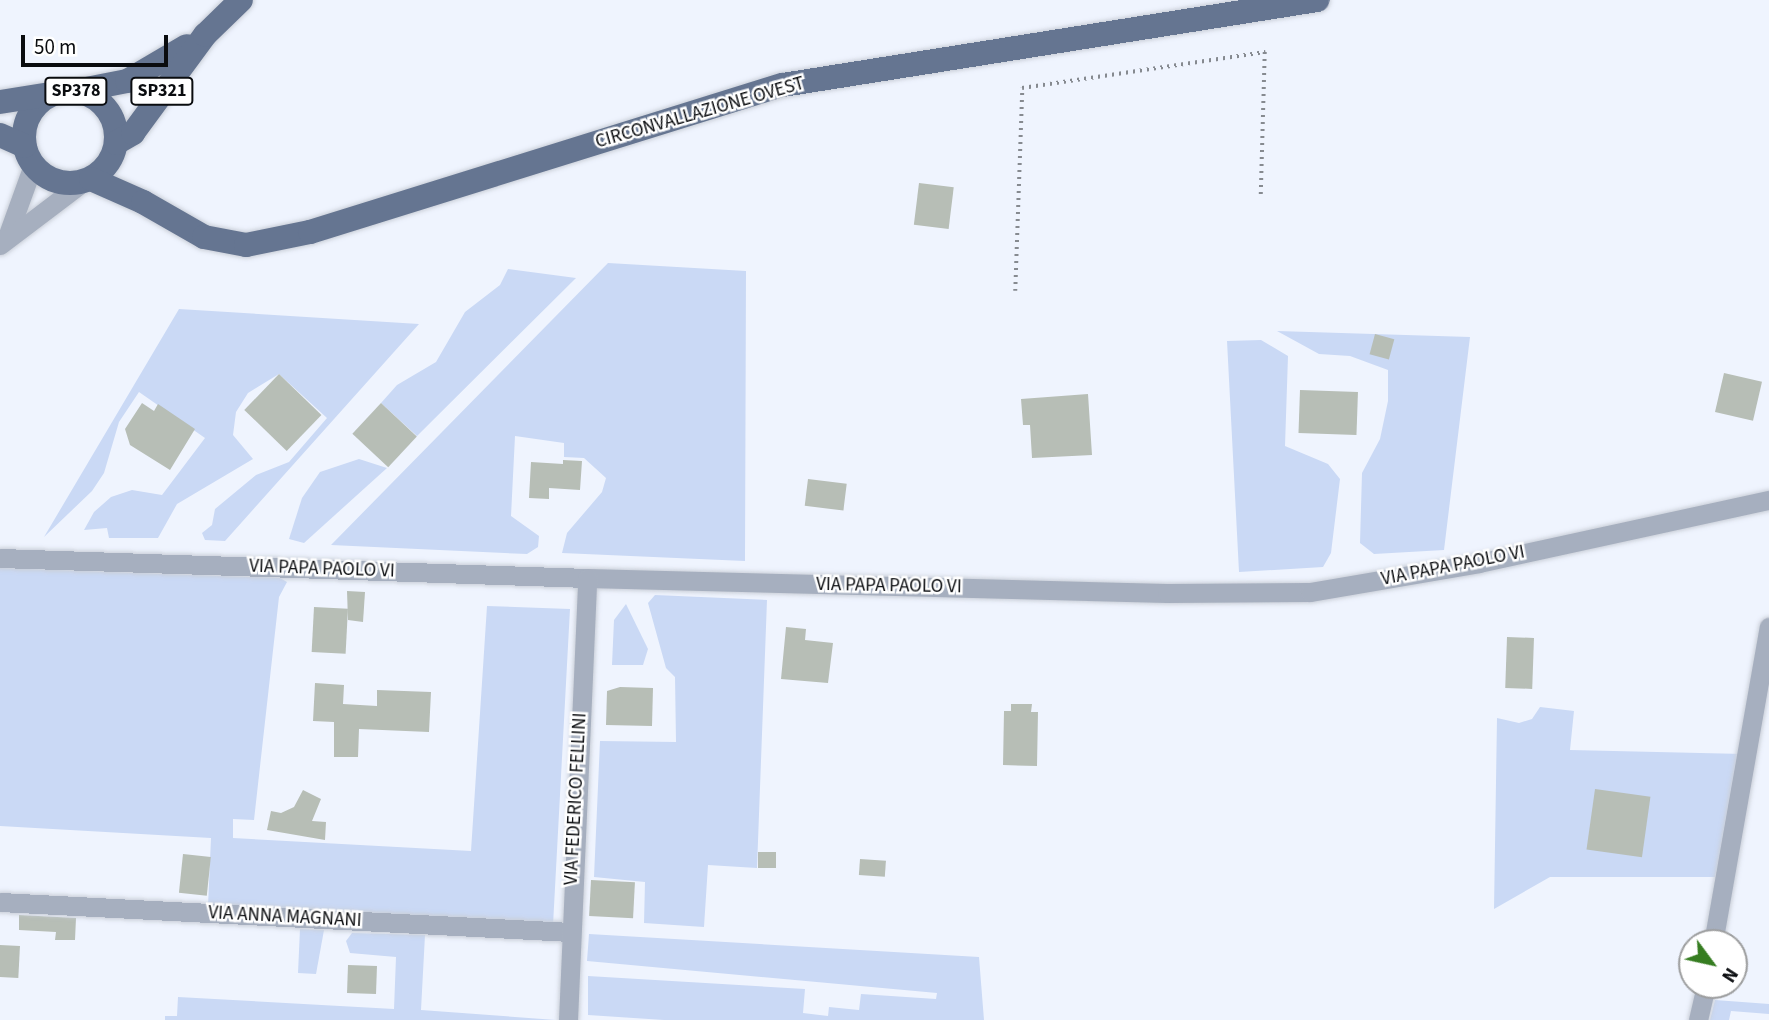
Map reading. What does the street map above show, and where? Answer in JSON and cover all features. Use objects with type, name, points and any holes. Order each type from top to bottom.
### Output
[{"type":"main road","name":"SP321","points":[[114,150],[133,133],[205,35],[241,0]]},
{"type":"main road","name":"CIRCONVALLAZIONE OVEST","points":[[87,180],[142,202],[204,237],[246,245],[310,232],[783,85],[1317,0]]},
{"type":"main road","points":[[65,92],[127,81],[157,67],[205,35]]},
{"type":"main road","name":"SP378","points":[[29,155],[27,120],[34,108],[65,92]]},
{"type":"main road","name":"SP378","points":[[0,102],[65,92],[89,94],[111,114],[114,150]]},
{"type":"main road","points":[[0,135],[29,155],[47,178],[64,183],[87,180],[114,150],[142,202]]},
{"type":"street","points":[[3,241],[29,155]]},
{"type":"street","points":[[3,241],[87,180]]},
{"type":"street","name":"VIA PAPA PAOLO VI","points":[[0,558],[587,578],[1167,593],[1310,592],[1479,563],[1769,500]]},
{"type":"street","name":"VIA FEDERICO FELLINI","points":[[568,1020],[587,578]]},
{"type":"street","points":[[1715,929],[1769,627]]},
{"type":"street","name":"VIA ANNA MAGNANI","points":[[0,902],[570,932]]},
{"type":"street","points":[[1698,1020],[1703,999]]},
{"type":"path","points":[[1015,291],[1022,88],[1265,52],[1261,195]]},
{"type":"shaded area","points":[[608,263],[746,271],[745,561],[562,553],[567,533],[602,492],[606,478],[584,458],[564,457],[564,443],[515,436],[511,516],[539,536],[538,547],[527,554],[331,545]]},
{"type":"shaded area","points":[[508,269],[576,278],[417,436],[381,403],[397,385],[436,362],[465,312],[500,285]]},
{"type":"shaded area","points":[[179,309],[419,324],[225,541],[205,540],[202,533],[212,525],[215,509],[256,475],[289,462],[327,418],[279,374],[248,393],[236,412],[233,435],[253,459],[177,504],[158,538],[109,538],[107,528],[84,530],[94,512],[111,497],[132,490],[162,495],[205,438],[139,392],[119,422],[104,473],[92,491],[44,537]]},
{"type":"shaded area","points":[[1277,331],[1470,337],[1444,550],[1374,554],[1360,543],[1362,473],[1380,439],[1388,401],[1388,370],[1350,356],[1319,354]]},
{"type":"shaded area","points":[[1261,340],[1288,356],[1285,446],[1328,464],[1340,479],[1331,553],[1323,567],[1239,572],[1227,341]]},
{"type":"shaded area","points":[[359,459],[387,468],[304,543],[289,539],[302,498],[320,472]]},
{"type":"shaded area","points":[[0,568],[280,578],[287,582],[279,597],[254,820],[233,819],[233,838],[471,851],[487,606],[570,609],[553,925],[208,906],[211,838],[0,826]]},
{"type":"shaded area","points":[[655,595],[767,600],[757,868],[708,865],[704,927],[644,923],[645,882],[594,877],[600,741],[676,742],[675,677],[666,668],[648,603]]},
{"type":"shaded area","points":[[626,604],[648,649],[643,665],[612,665],[614,620]]},
{"type":"shaded area","points":[[1540,707],[1574,711],[1570,750],[1744,754],[1715,877],[1550,877],[1494,909],[1497,718],[1519,723],[1532,719]]},
{"type":"shaded area","points":[[300,929],[324,930],[316,974],[298,973]]},
{"type":"shaded area","points":[[352,933],[425,935],[421,1010],[556,1020],[165,1020],[165,1016],[177,1016],[178,997],[394,1009],[396,957],[350,953],[346,941]]},
{"type":"shaded area","points":[[589,934],[979,957],[984,1020],[664,1020],[588,1015],[588,976],[805,989],[803,1013],[828,1016],[829,1007],[859,1010],[861,994],[936,999],[937,993],[587,961]]},
{"type":"shaded area","points":[[1715,1000],[1769,1004],[1769,1014],[1731,1011],[1729,1020],[1710,1020]]},
{"type":"building","points":[[919,183],[954,187],[949,229],[914,225]]},
{"type":"building","points":[[1375,334],[1394,339],[1389,359],[1370,354]]},
{"type":"building","points":[[1724,373],[1762,382],[1753,421],[1715,412]]},
{"type":"building","points":[[279,374],[321,415],[287,451],[244,410]]},
{"type":"building","points":[[1300,390],[1358,392],[1356,435],[1298,433]]},
{"type":"building","points":[[1088,394],[1092,455],[1032,458],[1030,425],[1023,425],[1021,399]]},
{"type":"building","points":[[142,403],[154,411],[158,404],[195,429],[170,470],[130,445],[125,429]]},
{"type":"building","points":[[381,403],[417,436],[388,467],[352,434]]},
{"type":"building","points":[[563,460],[582,461],[580,490],[549,488],[549,499],[529,498],[531,462],[563,464]]},
{"type":"building","points":[[808,479],[847,484],[843,511],[805,506]]},
{"type":"building","points":[[347,591],[365,592],[363,622],[348,620]]},
{"type":"building","points":[[314,607],[348,609],[346,654],[312,652]]},
{"type":"building","points":[[786,627],[806,629],[805,640],[833,643],[828,683],[781,679]]},
{"type":"building","points":[[1507,637],[1534,638],[1532,689],[1505,688]]},
{"type":"building","points":[[315,683],[344,685],[343,704],[377,706],[377,690],[431,692],[429,732],[359,729],[358,757],[334,757],[334,722],[313,721]]},
{"type":"building","points":[[620,687],[653,688],[652,726],[606,725],[607,691]]},
{"type":"building","points":[[1011,704],[1032,704],[1031,712],[1038,712],[1037,766],[1003,765],[1004,711],[1011,711]]},
{"type":"building","points":[[1595,789],[1650,797],[1642,857],[1587,849]]},
{"type":"building","points":[[303,790],[321,799],[312,821],[326,822],[325,840],[267,830],[271,811],[281,813],[294,807]]},
{"type":"building","points":[[758,852],[776,852],[776,868],[758,868]]},
{"type":"building","points":[[183,854],[211,857],[207,896],[179,893]]},
{"type":"building","points":[[860,859],[886,861],[885,877],[859,875]]},
{"type":"building","points":[[591,880],[635,882],[633,918],[589,916]]},
{"type":"building","points":[[19,915],[76,918],[75,940],[55,940],[56,932],[19,930]]},
{"type":"building","points":[[0,945],[20,946],[18,978],[0,977]]},
{"type":"building","points":[[348,965],[377,966],[376,994],[347,993]]}]
